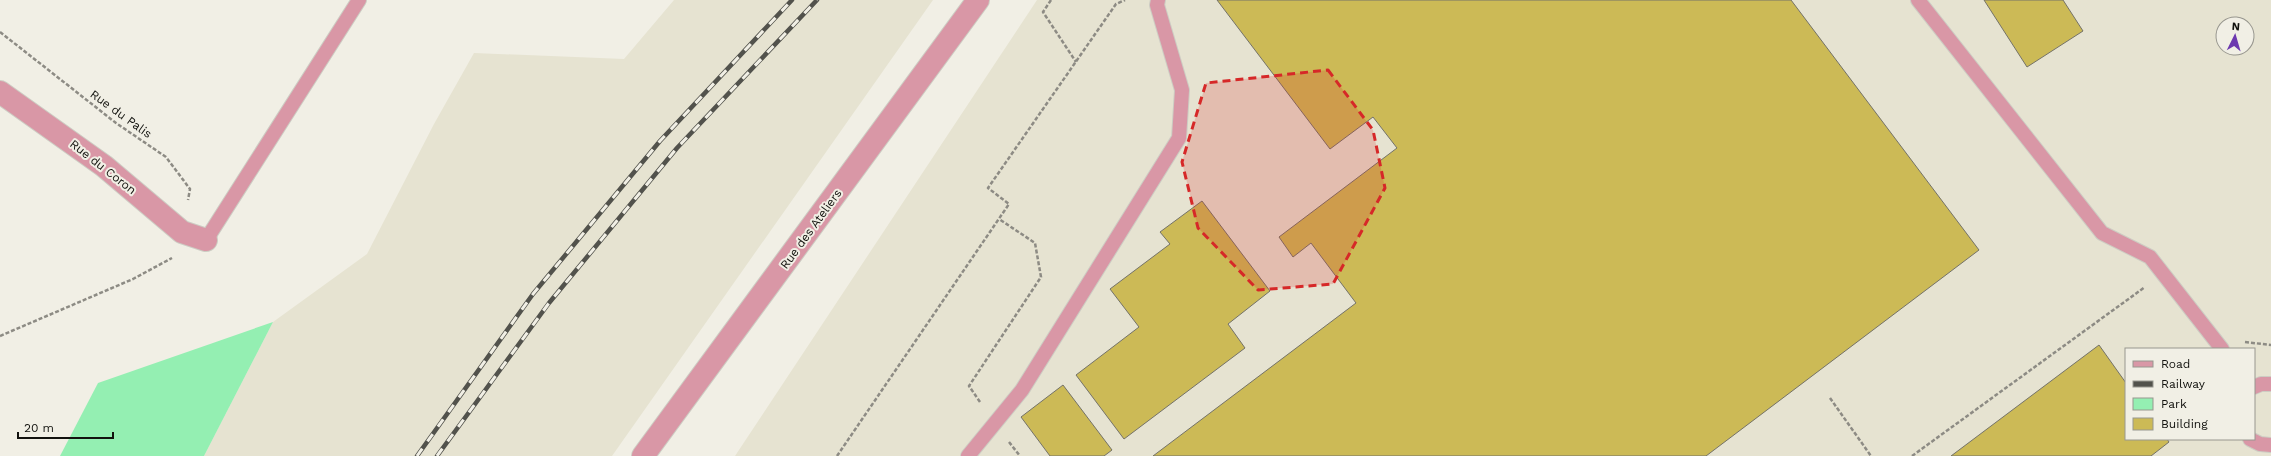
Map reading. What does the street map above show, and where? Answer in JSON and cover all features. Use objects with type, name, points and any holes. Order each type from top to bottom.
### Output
[{"type":"street","name":"Rue des Ateliers","points":[[643,456],[978,0]]},
{"type":"street","name":"Rue du Coron","points":[[0,92],[104,166],[182,232],[206,240]]},
{"type":"lane","points":[[206,240],[359,0]]},
{"type":"lane","points":[[968,456],[1022,390],[1179,138],[1182,90],[1157,5],[1158,0]]},
{"type":"lane","points":[[1918,0],[2102,233],[2150,257],[2221,348]]},
{"type":"lane","points":[[2255,387],[2262,384],[2271,384]]},
{"type":"lane","points":[[2252,440],[2260,444],[2270,445]]},
{"type":"lane","points":[[2255,456],[2270,445]]},
{"type":"path","points":[[1052,0],[1043,12],[1076,62]]},
{"type":"path","points":[[837,456],[1009,204],[988,188],[1116,4],[1125,0]]},
{"type":"path","name":"Rue du Palis","points":[[0,32],[116,123],[166,157],[190,189],[182,232]]},
{"type":"path","points":[[999,219],[1035,243],[1041,277],[968,386],[1020,456]]},
{"type":"path","points":[[0,336],[133,279],[206,240]]},
{"type":"path","points":[[1912,456],[2163,274]]},
{"type":"path","points":[[2242,340],[2248,343],[2271,346]]},
{"type":"path","points":[[1830,398],[1871,456]]},
{"type":"highlighted area","points":[[1328,70],[1373,130],[1385,188],[1333,284],[1258,290],[1198,228],[1182,162],[1206,83]]},
{"type":"shaded area","points":[[674,0],[933,0],[612,456],[204,456],[273,322],[367,254],[434,124],[474,53],[624,59]]},
{"type":"shaded area","points":[[1037,0],[2271,0],[2271,456],[735,456]]},
{"type":"green space","points":[[273,322],[204,456],[60,456],[98,383]]},
{"type":"building","points":[[1217,0],[1791,0],[1979,250],[1706,456],[1153,456],[1356,303],[1311,243],[1293,257],[1279,237],[1397,148],[1373,117],[1330,149]]},
{"type":"building","points":[[1984,0],[2063,0],[2083,31],[2027,67]]},
{"type":"building","points":[[1202,201],[1270,291],[1228,324],[1245,348],[1124,439],[1076,375],[1139,327],[1110,289],[1170,244],[1160,232]]},
{"type":"building","points":[[2099,345],[2125,382],[2125,440],[2168,440],[2169,442],[2151,456],[1951,456]]},
{"type":"building","points":[[1063,385],[1112,450],[1104,456],[1050,456],[1021,417]]},
{"type":"railway","points":[[417,456],[533,294],[660,141],[792,0]]},
{"type":"railway","points":[[437,456],[549,303],[677,148],[817,0]]}]
